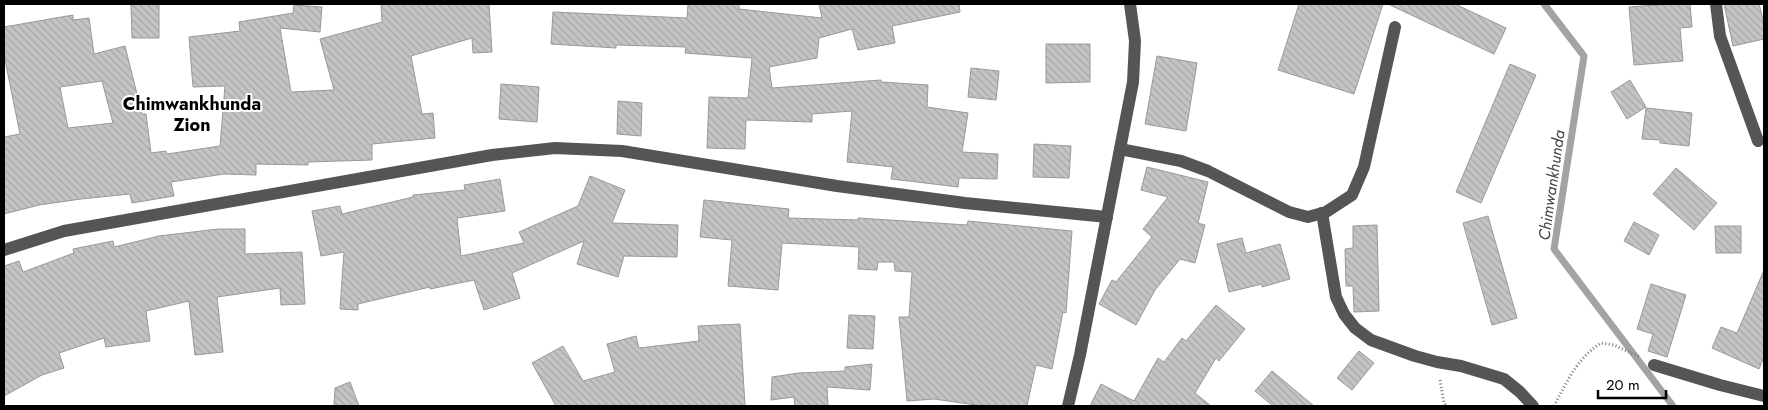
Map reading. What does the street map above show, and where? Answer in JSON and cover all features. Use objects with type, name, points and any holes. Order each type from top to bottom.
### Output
[{"type":"street","points":[[1068,406],[1133,82],[1135,41],[1130,4]]},
{"type":"street","points":[[1716,4],[1720,36],[1758,141]]},
{"type":"street","points":[[1120,149],[1181,161],[1208,171],[1289,212],[1308,217],[1322,213],[1352,195],[1364,167],[1395,27]]},
{"type":"street","points":[[4,250],[64,231],[492,155],[555,148],[622,151],[837,186],[966,203],[1107,217]]},
{"type":"street","points":[[1322,213],[1336,298],[1344,314],[1355,328],[1371,340],[1437,362],[1461,366],[1504,379],[1533,406]]},
{"type":"street","points":[[1654,365],[1764,396]]},
{"type":"path","points":[[1554,406],[1573,369],[1596,346],[1601,343],[1614,345],[1634,354]]},
{"type":"path","points":[[1437,362],[1444,403],[1447,406]]},
{"type":"building","points":[[131,4],[159,4],[159,38],[132,38]]},
{"type":"building","points":[[381,4],[489,4],[492,52],[473,53],[472,38],[411,56],[422,114],[433,113],[435,138],[372,144],[372,160],[308,162],[308,165],[256,164],[256,175],[224,174],[171,182],[174,196],[132,203],[130,194],[81,199],[39,205],[4,214],[4,137],[20,134],[4,55],[4,27],[73,15],[73,20],[89,18],[94,54],[125,46],[142,114],[146,114],[151,153],[166,151],[167,154],[220,146],[225,86],[193,87],[189,37],[240,31],[239,22],[293,13],[294,5],[322,7],[320,32],[280,28],[291,92],[334,90],[320,39],[382,22]],"holes":[[[102,81],[113,123],[68,128],[60,87]]]},
{"type":"building","points":[[688,4],[739,4],[739,9],[822,18],[819,4],[959,4],[960,12],[892,26],[895,43],[858,50],[852,29],[819,38],[817,58],[769,67],[772,88],[881,80],[881,82],[928,85],[927,107],[968,113],[962,152],[998,154],[997,179],[959,178],[958,187],[891,179],[893,167],[847,162],[852,111],[812,114],[812,122],[746,120],[745,149],[707,148],[709,97],[748,98],[752,58],[685,53],[686,47],[616,45],[616,48],[551,44],[553,12],[687,18]]},
{"type":"building","points":[[1299,4],[1383,4],[1354,94],[1278,70]]},
{"type":"building","points":[[1388,4],[1455,4],[1506,28],[1494,54]]},
{"type":"building","points":[[1690,4],[1692,27],[1680,28],[1683,61],[1634,65],[1629,7]]},
{"type":"building","points":[[1724,4],[1759,4],[1764,23],[1764,39],[1733,46]]},
{"type":"building","points":[[1046,44],[1090,44],[1090,82],[1046,83]]},
{"type":"building","points":[[1157,56],[1197,63],[1186,131],[1145,124]]},
{"type":"building","points":[[1510,64],[1536,75],[1481,203],[1456,192]]},
{"type":"building","points":[[971,68],[999,71],[996,100],[968,97]]},
{"type":"building","points":[[1630,80],[1646,107],[1627,119],[1611,92]]},
{"type":"building","points":[[501,84],[539,87],[537,122],[499,119]]},
{"type":"building","points":[[618,101],[642,103],[641,136],[617,134]]},
{"type":"building","points":[[1646,108],[1692,113],[1689,146],[1660,143],[1660,140],[1642,139]]},
{"type":"building","points":[[1034,144],[1071,146],[1069,178],[1033,177]]},
{"type":"building","points":[[1147,167],[1208,182],[1198,223],[1205,225],[1195,263],[1180,259],[1155,290],[1136,325],[1099,304],[1112,280],[1116,282],[1152,237],[1143,229],[1168,197],[1141,190]]},
{"type":"building","points":[[1676,168],[1717,203],[1694,230],[1653,194]]},
{"type":"building","points":[[590,176],[625,190],[612,223],[678,225],[677,257],[624,256],[618,277],[577,264],[584,241],[512,273],[520,298],[484,310],[474,280],[430,289],[430,287],[358,304],[358,310],[340,309],[344,252],[321,256],[312,211],[340,206],[342,214],[413,197],[413,195],[465,190],[464,185],[500,179],[505,211],[457,218],[461,256],[524,243],[519,232],[578,206]]},
{"type":"building","points":[[704,200],[789,209],[788,218],[858,220],[858,218],[967,225],[968,221],[1072,231],[1066,313],[1063,312],[1052,369],[1036,365],[1027,406],[983,406],[934,399],[907,401],[899,317],[909,317],[912,272],[895,271],[894,262],[878,262],[877,270],[858,269],[859,247],[782,243],[778,290],[728,286],[732,240],[700,237]]},
{"type":"building","points":[[1488,216],[1517,318],[1492,325],[1463,223]]},
{"type":"building","points":[[1634,222],[1659,235],[1649,255],[1624,241]]},
{"type":"building","points":[[1377,225],[1379,311],[1354,312],[1353,286],[1346,286],[1345,249],[1353,248],[1353,226]]},
{"type":"building","points":[[1715,226],[1741,226],[1741,253],[1716,253]]},
{"type":"building","points":[[218,229],[245,229],[245,254],[302,252],[305,304],[281,305],[280,288],[217,297],[223,352],[195,355],[189,301],[146,311],[150,341],[106,347],[104,338],[59,353],[64,368],[42,375],[4,396],[4,266],[19,261],[23,272],[74,253],[73,249],[113,241],[114,247],[159,236]]},
{"type":"building","points":[[1242,238],[1246,253],[1280,244],[1290,279],[1262,287],[1262,284],[1229,292],[1217,244]]},
{"type":"building","points":[[1764,270],[1764,357],[1759,369],[1712,348],[1721,327],[1737,333]]},
{"type":"building","points":[[1651,284],[1686,295],[1667,357],[1648,351],[1653,334],[1637,329]]},
{"type":"building","points":[[1216,305],[1245,329],[1219,361],[1216,358],[1195,393],[1211,406],[1090,406],[1101,384],[1134,401],[1158,358],[1164,362],[1182,338],[1186,341]]},
{"type":"building","points":[[849,315],[875,316],[873,349],[847,348]]},
{"type":"building","points":[[740,324],[745,406],[556,406],[532,363],[563,346],[583,381],[615,372],[607,344],[636,336],[639,348],[699,341],[698,326]]},
{"type":"building","points":[[1359,351],[1374,363],[1352,390],[1337,378]]},
{"type":"building","points":[[872,364],[870,390],[827,387],[828,406],[795,406],[794,397],[771,400],[772,377],[799,373],[845,371],[845,367]]},
{"type":"building","points":[[1272,371],[1314,406],[1273,406],[1255,391]]},
{"type":"building","points":[[350,382],[359,406],[334,406],[335,388]]},
{"type":"waterway","name":"Chimwankhunda","points":[[1544,4],[1584,56],[1554,249],[1673,406]]},
{"type":"district","name":"Chimwankhunda Zion","points":[[192,114]]}]
